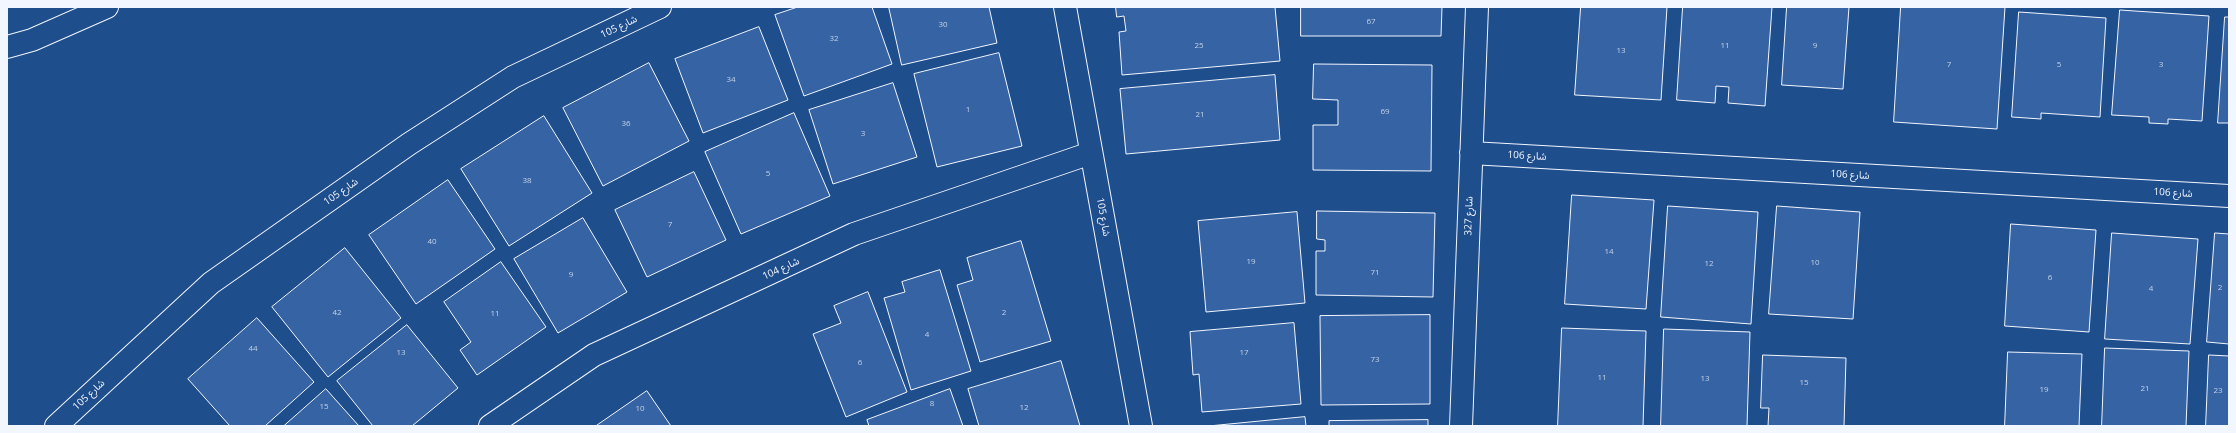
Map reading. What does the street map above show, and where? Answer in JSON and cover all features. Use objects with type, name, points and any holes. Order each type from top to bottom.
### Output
[{"type":"street","points":[[7,47],[32,40],[108,7]]},
{"type":"street","name":"شارع 105","points":[[56,426],[211,282],[402,149],[513,77],[660,7]]},
{"type":"street","name":"شارع 105","points":[[1065,7],[1141,426]]},
{"type":"street","name":"شارع 327","points":[[1461,426],[1477,7]]},
{"type":"street","name":"شارع 104","points":[[490,426],[594,355],[854,234],[1092,153]]},
{"type":"street","name":"شارع 106","points":[[1471,153],[2229,196]]},
{"type":"building","points":[[798,7],[872,7],[892,64],[804,96],[775,15]]},
{"type":"building","points":[[889,7],[989,7],[997,43],[902,65]]},
{"type":"building","points":[[1116,7],[1275,7],[1280,61],[1122,75],[1119,32],[1126,31],[1124,16],[1117,17]]},
{"type":"building","points":[[1301,7],[1442,7],[1441,36],[1301,36]]},
{"type":"building","points":[[1581,7],[1667,7],[1661,100],[1575,95]]},
{"type":"building","points":[[1683,7],[1772,7],[1765,106],[1728,103],[1729,87],[1716,86],[1715,103],[1677,100]]},
{"type":"building","points":[[1787,7],[1849,7],[1843,89],[1782,85]]},
{"type":"building","points":[[1901,7],[2005,7],[1997,129],[1894,122]]},
{"type":"building","points":[[2120,10],[2209,16],[2202,121],[2168,119],[2168,124],[2149,123],[2149,117],[2112,115]]},
{"type":"building","points":[[2019,12],[2106,18],[2100,117],[2041,113],[2041,119],[2012,117]]},
{"type":"building","points":[[2225,17],[2229,17],[2229,123],[2218,123]]},
{"type":"building","points":[[759,27],[788,100],[703,133],[675,59]]},
{"type":"building","points":[[999,53],[1022,146],[937,167],[914,74]]},
{"type":"building","points":[[649,63],[689,141],[603,186],[563,108]]},
{"type":"building","points":[[1314,64],[1432,65],[1431,171],[1313,170],[1313,125],[1338,125],[1338,100],[1313,99]]},
{"type":"building","points":[[1275,75],[1280,140],[1126,154],[1120,89]]},
{"type":"building","points":[[893,83],[917,157],[833,184],[809,110]]},
{"type":"building","points":[[794,113],[830,196],[741,234],[705,152]]},
{"type":"building","points":[[544,116],[592,193],[509,246],[461,169]]},
{"type":"building","points":[[694,172],[726,240],[647,277],[615,210]]},
{"type":"building","points":[[448,180],[495,249],[416,304],[369,235]]},
{"type":"building","points":[[1572,195],[1654,200],[1646,309],[1565,304]]},
{"type":"building","points":[[1668,206],[1758,212],[1751,324],[1661,317]]},
{"type":"building","points":[[1777,206],[1860,212],[1853,319],[1769,314]]},
{"type":"building","points":[[1317,211],[1435,213],[1433,297],[1316,295],[1316,251],[1325,251],[1325,240],[1317,239]]},
{"type":"building","points":[[1297,212],[1305,303],[1206,312],[1198,221]]},
{"type":"building","points":[[583,218],[627,292],[558,333],[514,259]]},
{"type":"building","points":[[2011,224],[2096,230],[2089,332],[2005,326]]},
{"type":"building","points":[[2112,233],[2198,239],[2190,344],[2105,339]]},
{"type":"building","points":[[2215,233],[2229,234],[2229,344],[2207,342]]},
{"type":"building","points":[[1021,241],[1051,341],[980,362],[957,285],[973,280],[967,258]]},
{"type":"building","points":[[345,248],[401,318],[328,377],[272,307]]},
{"type":"building","points":[[501,262],[546,327],[477,375],[460,350],[471,342],[444,302]]},
{"type":"building","points":[[940,270],[971,371],[911,390],[884,298],[905,292],[902,282]]},
{"type":"building","points":[[868,292],[907,392],[846,417],[813,334],[841,323],[834,306]]},
{"type":"building","points":[[1430,315],[1430,404],[1321,405],[1320,316]]},
{"type":"building","points":[[257,318],[314,382],[265,426],[230,426],[188,379]]},
{"type":"building","points":[[1294,323],[1301,404],[1202,412],[1199,374],[1193,375],[1190,332]]},
{"type":"building","points":[[407,325],[458,388],[412,426],[373,426],[337,381]]},
{"type":"building","points":[[1562,328],[1646,331],[1643,426],[1558,426]]},
{"type":"building","points":[[1664,329],[1750,332],[1747,426],[1661,426]]},
{"type":"building","points":[[2105,348],[2189,351],[2186,426],[2102,426]]},
{"type":"building","points":[[2008,352],[2082,354],[2079,426],[2005,426]]},
{"type":"building","points":[[1763,355],[1846,358],[1844,426],[1768,426],[1769,408],[1761,408]]},
{"type":"building","points":[[2209,355],[2229,356],[2229,426],[2206,426]]},
{"type":"building","points":[[1061,361],[1080,426],[979,426],[968,389]]},
{"type":"building","points":[[326,389],[359,426],[284,426]]},
{"type":"building","points":[[950,389],[963,426],[869,426],[867,420]]},
{"type":"building","points":[[647,391],[671,426],[596,426]]},
{"type":"building","points":[[1305,417],[1306,426],[1209,426]]},
{"type":"building","points":[[1428,420],[1428,426],[1329,426],[1329,421]]}]
